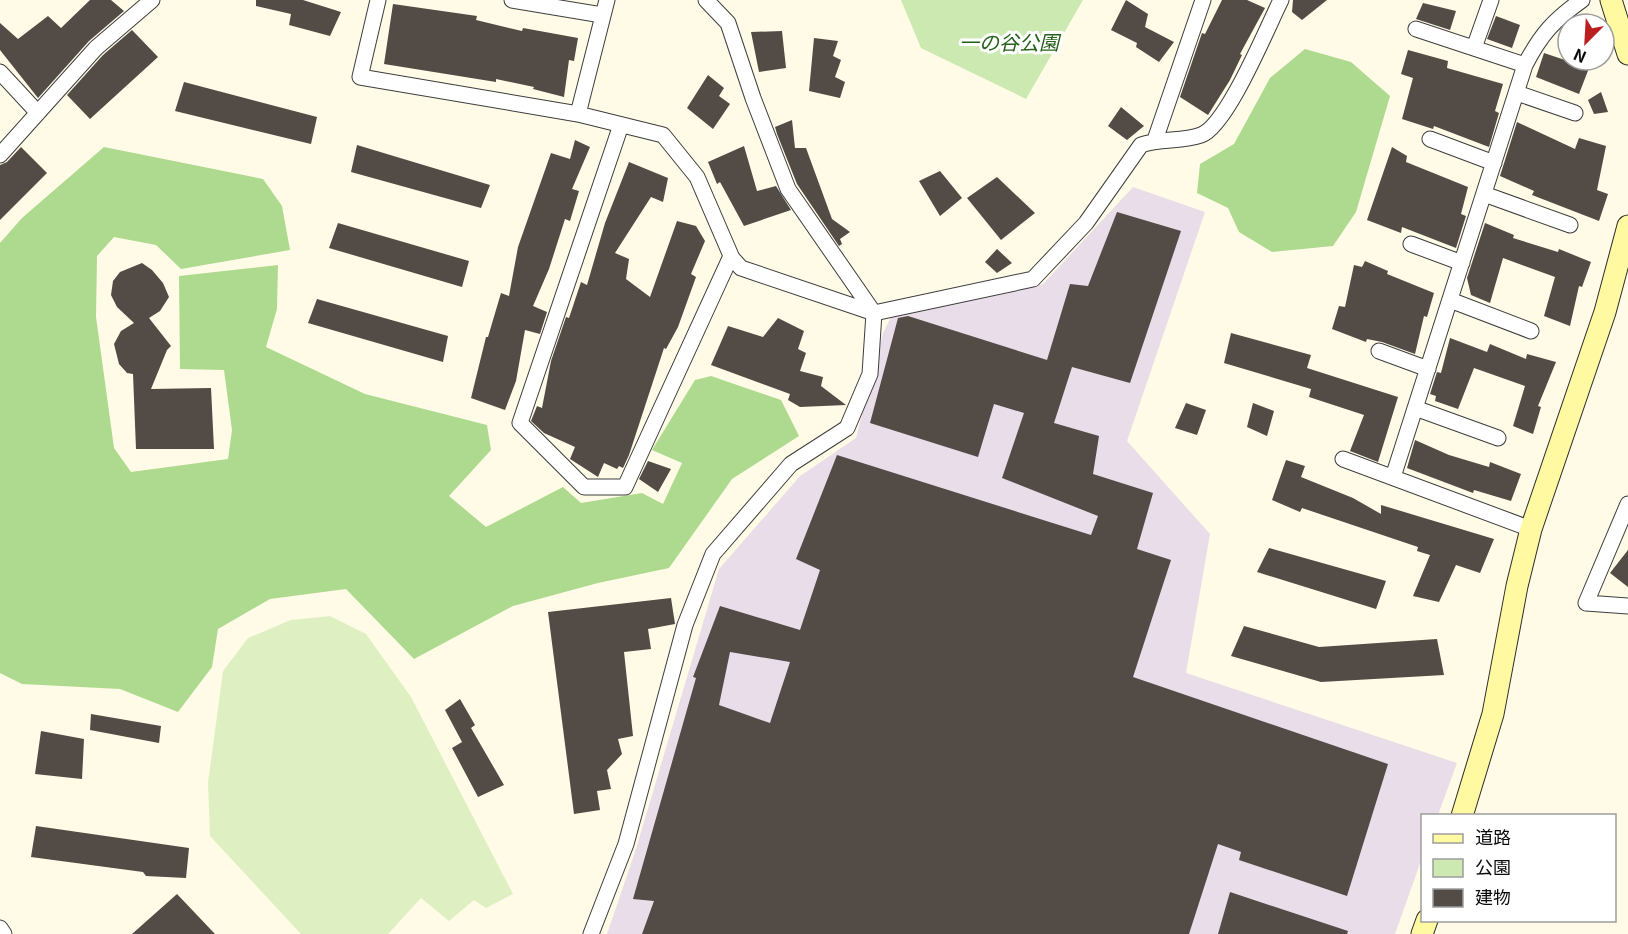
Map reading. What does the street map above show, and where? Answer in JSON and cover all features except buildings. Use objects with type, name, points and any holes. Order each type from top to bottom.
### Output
[{"type":"street","points":[[0,155],[96,48],[152,0]]},
{"type":"street","points":[[378,0],[360,76],[578,114],[663,135],[697,177],[731,256],[741,268],[874,313],[1033,279],[1086,223],[1141,145],[1155,140],[1202,135],[1224,116],[1281,0]]},
{"type":"street","points":[[512,0],[602,15]]},
{"type":"street","points":[[578,114],[607,0]]},
{"type":"street","points":[[591,934],[626,844],[685,625],[713,554],[791,464],[847,428],[870,374],[874,313],[788,189],[753,99],[728,24],[706,0]]},
{"type":"street","points":[[1155,140],[1203,0]]},
{"type":"street","points":[[1474,48],[1491,0]]},
{"type":"street","points":[[1393,477],[1526,65],[1537,41],[1554,20],[1582,0]]},
{"type":"street","points":[[1611,0],[1628,54]]},
{"type":"street","points":[[1416,29],[1526,65]]},
{"type":"street","points":[[0,72],[38,113]]},
{"type":"street","points":[[1516,93],[1575,114]]},
{"type":"street","points":[[621,125],[520,423],[584,487],[625,487],[731,256]]},
{"type":"street","points":[[1430,139],[1494,163]]},
{"type":"street","points":[[1484,194],[1570,225]]},
{"type":"street","points":[[1463,814],[1492,714],[1514,597],[1531,528],[1605,312],[1628,226]]},
{"type":"street","points":[[1411,244],[1462,263]]},
{"type":"street","points":[[1450,300],[1531,331]]},
{"type":"street","points":[[1379,351],[1428,369]]},
{"type":"street","points":[[1415,408],[1498,438]]},
{"type":"street","points":[[1343,459],[1531,528]]},
{"type":"street","points":[[1628,504],[1586,603],[1628,606]]},
{"type":"street","points":[[0,928],[4,934]]},
{"type":"shaded area","points":[[1133,187],[1205,212],[1127,441],[1210,534],[1186,673],[1457,763],[1438,814],[1421,814],[1421,861],[1395,934],[607,934],[636,849],[719,569],[800,476],[856,438],[883,333],[891,317],[1043,284]]},
{"type":"green space","name":"一の谷公園","points":[[901,0],[1083,0],[1026,99],[921,48]]},
{"type":"green space","points":[[1305,49],[1351,62],[1390,96],[1356,212],[1333,246],[1272,252],[1239,232],[1228,208],[1197,193],[1200,164],[1234,144],[1270,78]]},
{"type":"green space","points":[[104,147],[263,179],[282,206],[290,250],[181,269],[156,245],[114,237],[97,256],[96,317],[114,448],[131,472],[228,459],[232,430],[224,370],[180,369],[179,276],[278,265],[277,309],[266,347],[365,394],[487,425],[491,450],[449,496],[486,527],[563,487],[581,503],[642,493],[663,504],[682,463],[652,450],[695,380],[711,376],[781,400],[799,436],[732,479],[669,568],[598,583],[513,606],[414,659],[346,589],[270,599],[218,629],[212,667],[178,712],[120,689],[22,684],[0,673],[0,243],[22,218]]},
{"type":"green space","points":[[330,616],[366,634],[411,697],[513,894],[486,908],[474,900],[449,921],[421,898],[388,934],[301,934],[210,836],[208,783],[223,671],[248,638],[291,620]]}]
